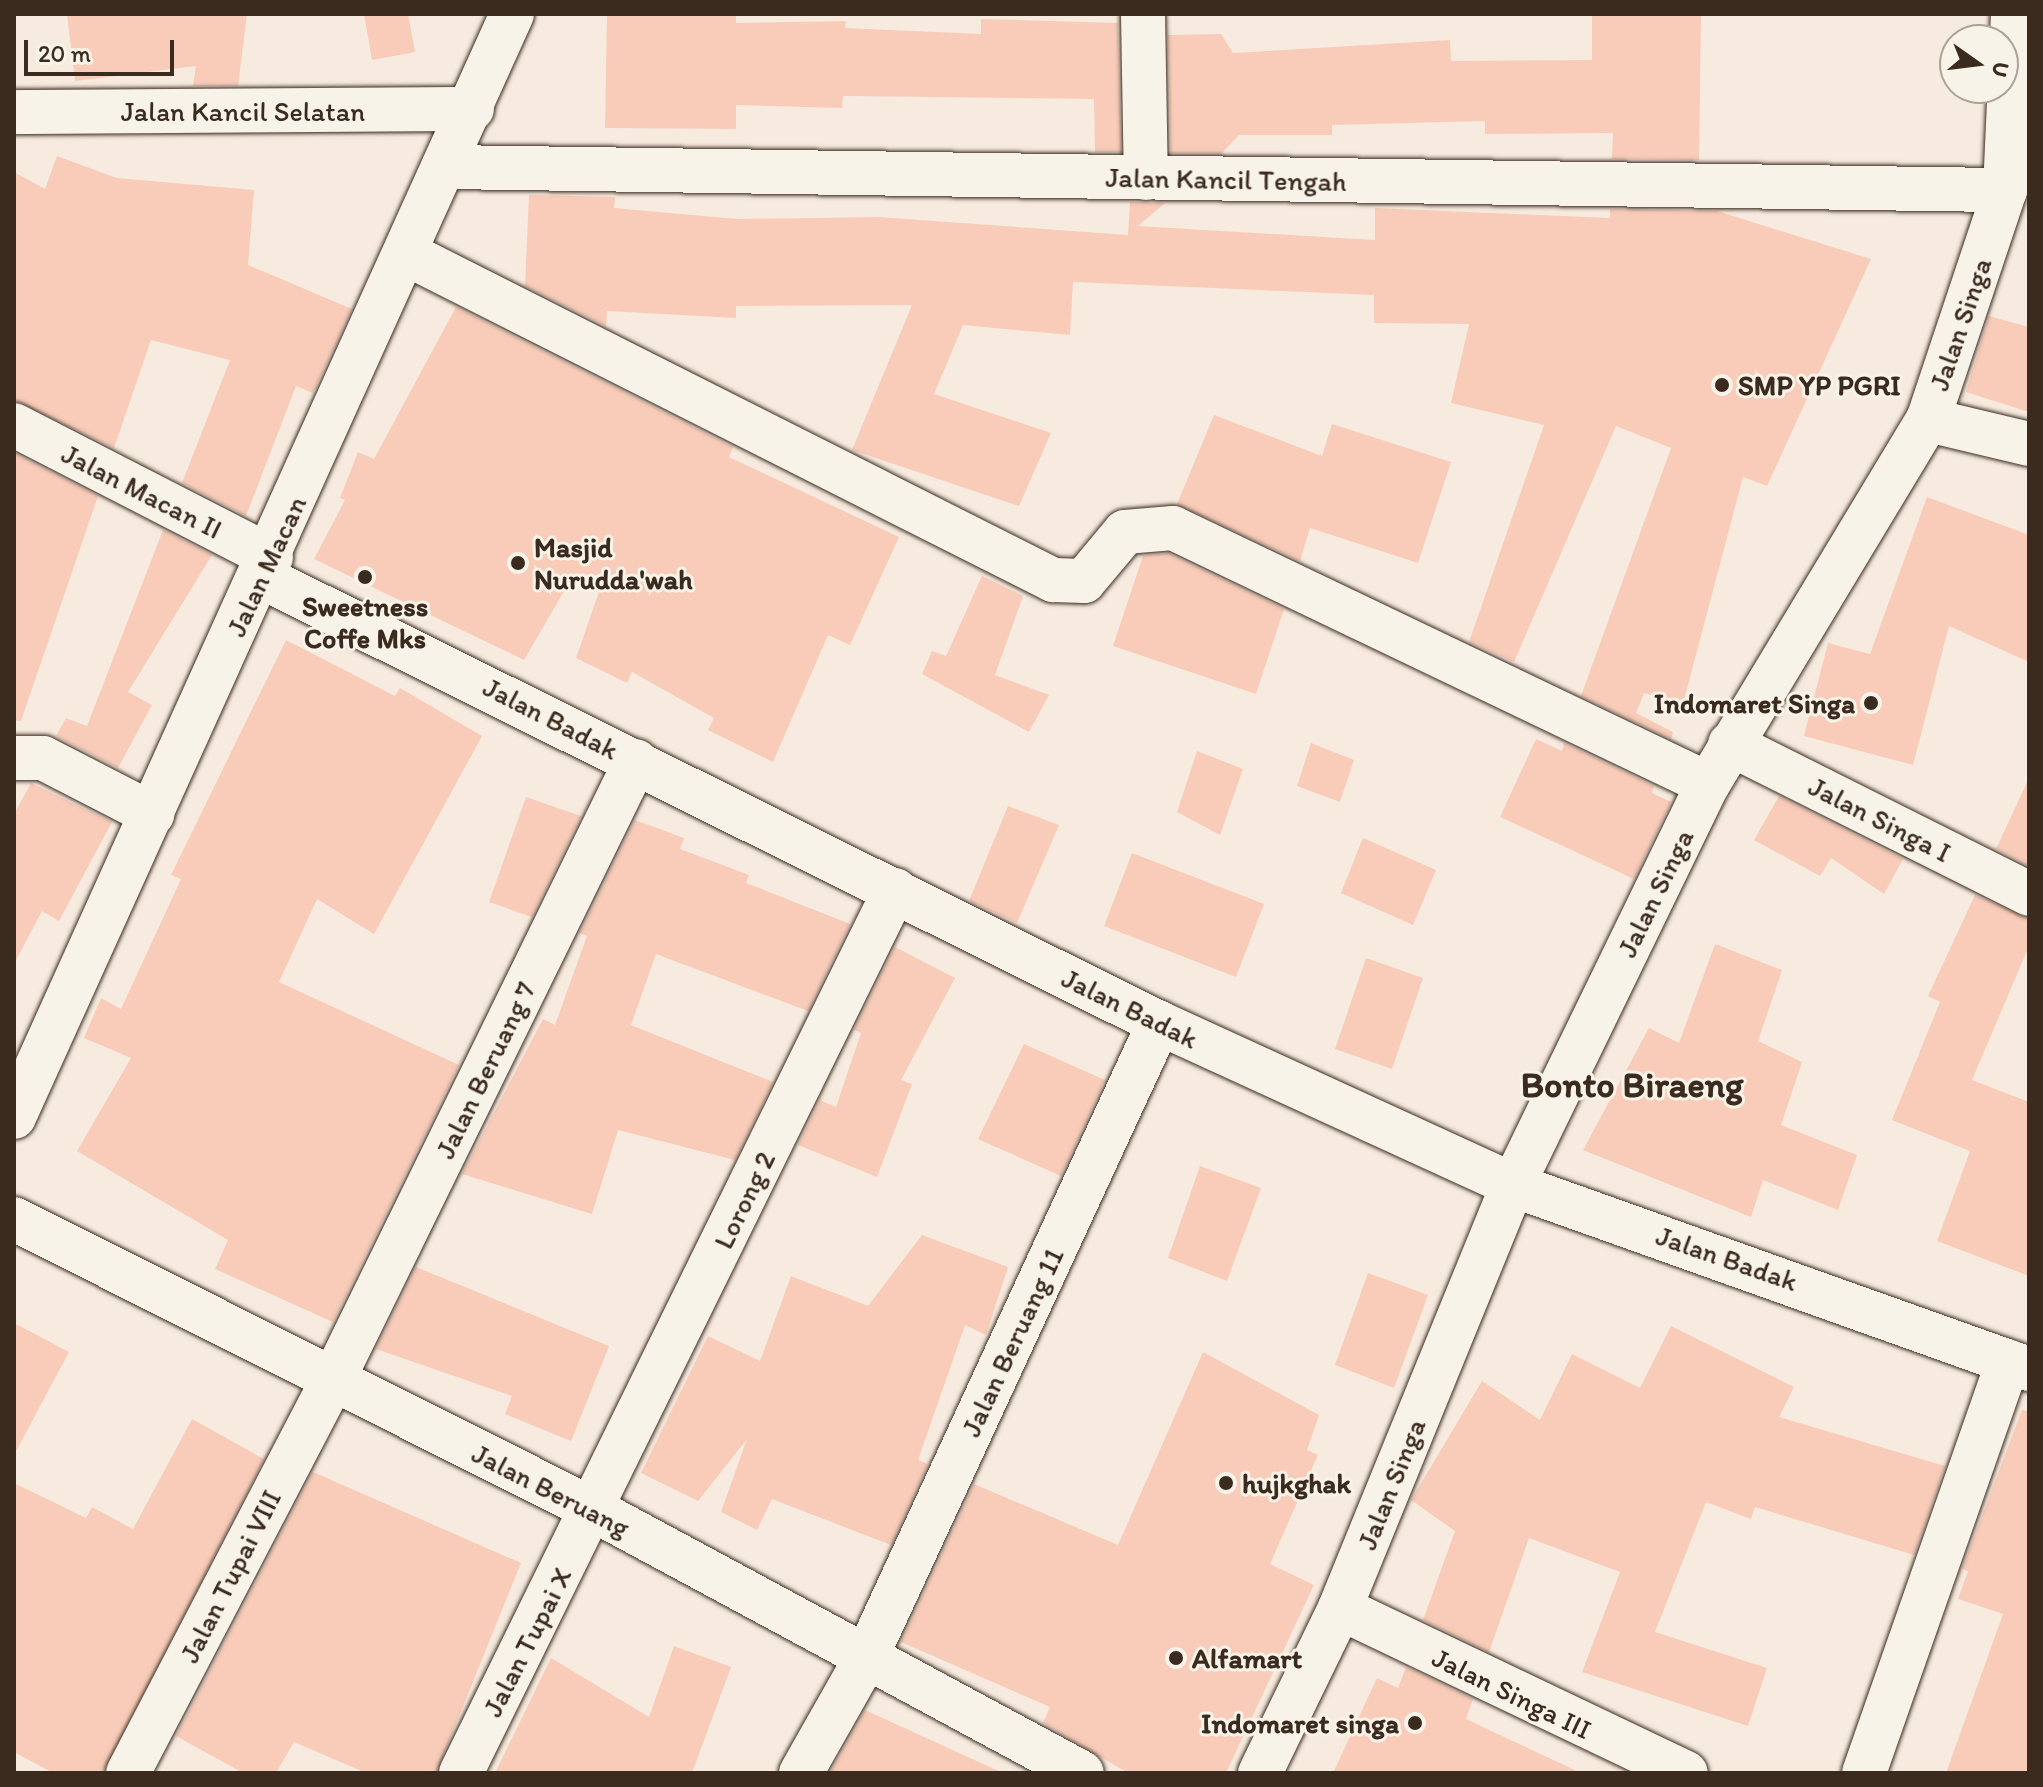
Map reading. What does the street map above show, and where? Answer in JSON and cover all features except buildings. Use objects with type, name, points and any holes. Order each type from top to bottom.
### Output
[{"type":"street","name":"Jalan Macan","points":[[14,1117],[447,167],[512,14]]},
{"type":"street","points":[[1143,14],[1146,178]]},
{"type":"street","name":"Jalan Singa","points":[[1260,1773],[1340,1608],[1513,1185],[1708,784],[1928,420],[2005,190],[2013,14]]},
{"type":"street","name":"Jalan Kancil Selatan","points":[[14,112],[472,109]]},
{"type":"street","name":"Jalan Kancil Tengah","points":[[447,167],[2005,190]]},
{"type":"street","points":[[407,254],[1053,580],[1084,581],[1125,532],[1173,528],[1708,784]]},
{"type":"street","points":[[1928,420],[2029,444]]},
{"type":"street","name":"Jalan Macan II","points":[[14,425],[266,567]]},
{"type":"street","name":"Jalan Badak","points":[[266,567],[636,761],[1159,1023],[1513,1185],[2018,1365]]},
{"type":"street","name":"Jalan Singa I","points":[[1730,744],[2029,894]]},
{"type":"street","points":[[14,758],[43,758],[152,814]]},
{"type":"street","name":"Jalan Beruang 7","points":[[333,1380],[636,761]]},
{"type":"street","name":"Lorong 2","points":[[594,1510],[895,890]]},
{"type":"street","name":"Jalan Beruang 11","points":[[801,1773],[865,1660],[1159,1023]]},
{"type":"street","name":"Jalan Beruang","points":[[14,1219],[594,1510],[865,1660],[1082,1773]]},
{"type":"street","points":[[1864,1773],[2018,1365]]},
{"type":"street","name":"Jalan Tupai VIII","points":[[128,1773],[333,1380]]},
{"type":"street","name":"Jalan Tupai X","points":[[461,1773],[594,1510]]},
{"type":"street","name":"Jalan Singa III","points":[[1340,1608],[1686,1773]]},
{"type":"place","name":"SMP YP PGRI","points":[[1722,385]]},
{"type":"place","name":"Masjid Nurudda'wah","points":[[518,563]]},
{"type":"place","name":"Sweetness Coffe Mks","points":[[365,577]]},
{"type":"place","name":"Indomaret Singa","points":[[1871,703]]},
{"type":"place","name":"hujkghak","points":[[1226,1483]]},
{"type":"place","name":"Alfamart","points":[[1176,1658]]},
{"type":"place","name":"Indomaret singa","points":[[1415,1723]]},
{"type":"district","name":"Bonto Biraeng","points":[[1632,1085]]}]
